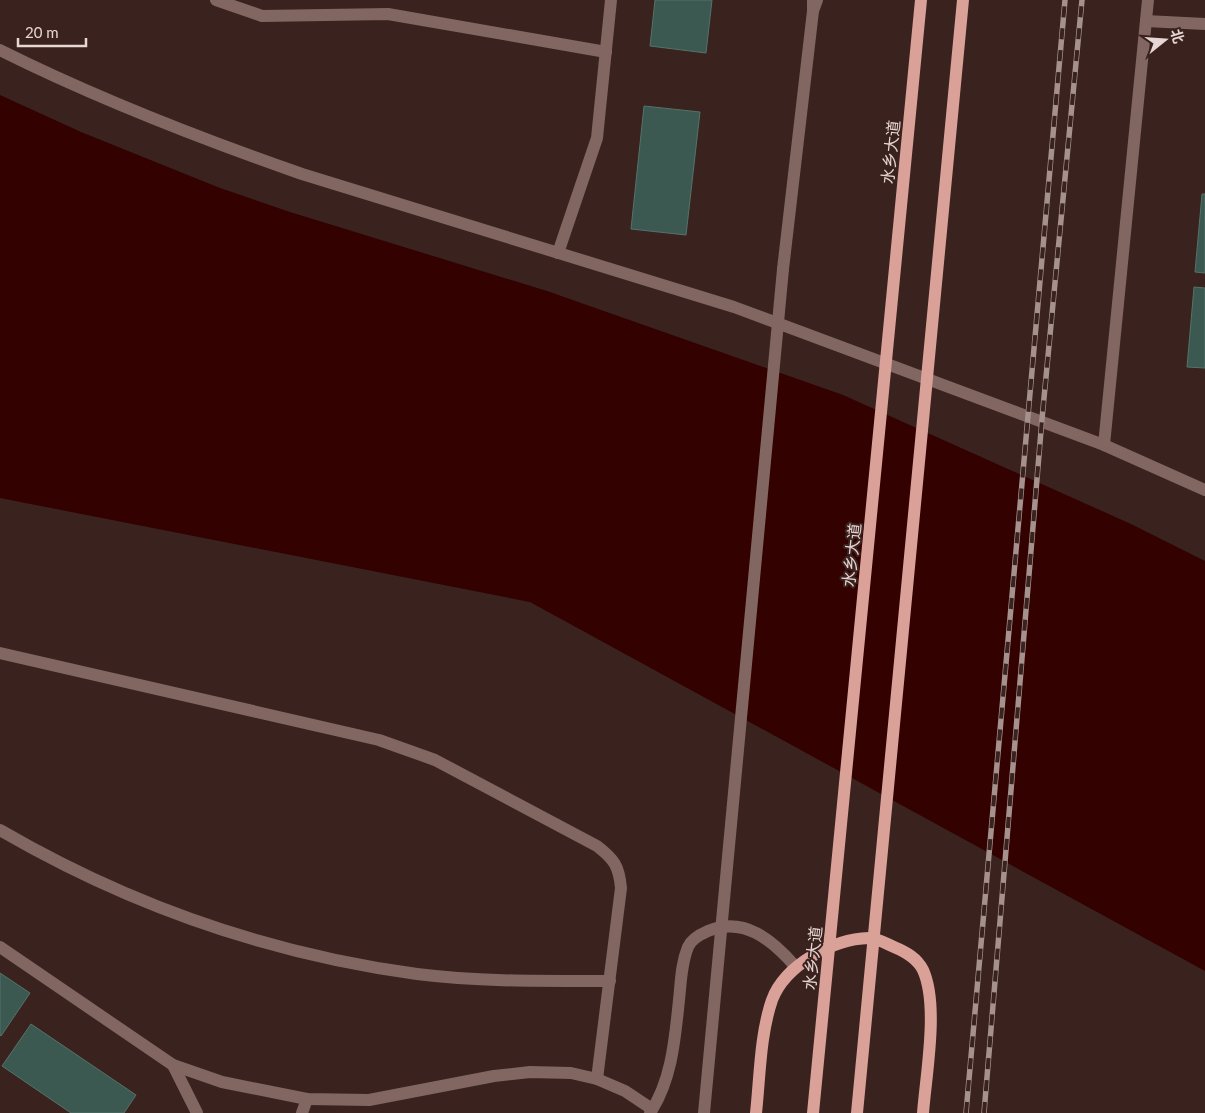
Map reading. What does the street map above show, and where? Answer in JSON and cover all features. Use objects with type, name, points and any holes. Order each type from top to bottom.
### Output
[{"type":"main road","name":"水乡大道","points":[[813,1113],[922,0]]},
{"type":"main road","points":[[857,1113],[963,0]]},
{"type":"main road","points":[[756,1113],[763,1048],[773,999],[795,966],[820,952],[849,942],[871,938],[908,953],[923,970],[931,1000],[923,1113]]},
{"type":"street","points":[[216,0],[262,16],[388,14],[606,52]]},
{"type":"street","points":[[558,253],[597,138],[611,0]]},
{"type":"street","points":[[1104,445],[1148,0]]},
{"type":"street","points":[[704,1113],[783,269],[815,4]]},
{"type":"street","points":[[1146,21],[1205,24]]},
{"type":"street","points":[[0,50],[106,99],[233,150],[302,174],[734,308],[1104,445],[1205,490]]},
{"type":"street","points":[[0,653],[380,740],[435,760],[597,846],[610,856],[619,871],[621,888],[597,1079]]},
{"type":"street","points":[[0,830],[50,859],[138,900],[229,933],[322,958],[417,974],[494,980],[610,981]]},
{"type":"street","points":[[0,947],[173,1065],[222,1082],[307,1099],[369,1100],[494,1076],[530,1072],[571,1073],[597,1079],[625,1091],[651,1111],[661,1093],[675,1040],[682,964],[688,945],[702,933],[719,926],[740,926],[776,944],[795,966]]},
{"type":"street","points":[[173,1065],[197,1113]]},
{"type":"street","points":[[302,1113],[307,1099]]},
{"type":"shaded area","points":[[0,95],[81,132],[220,188],[290,212],[547,291],[843,395],[1131,524],[1205,561],[1205,971],[530,602],[0,498]]},
{"type":"building","points":[[655,0],[712,0],[706,53],[650,46]]},
{"type":"building","points":[[644,106],[700,112],[686,235],[631,229]]},
{"type":"building","points":[[1202,194],[1205,194],[1205,273],[1195,272]]},
{"type":"building","points":[[1194,287],[1205,288],[1205,368],[1187,367]]},
{"type":"building","points":[[0,973],[30,993],[1,1036],[0,1035]]},
{"type":"building","points":[[31,1024],[136,1095],[124,1113],[71,1113],[2,1066]]},
{"type":"railway","points":[[966,1113],[1065,0]]},
{"type":"railway","points":[[984,1113],[1042,419],[1082,0]]}]
